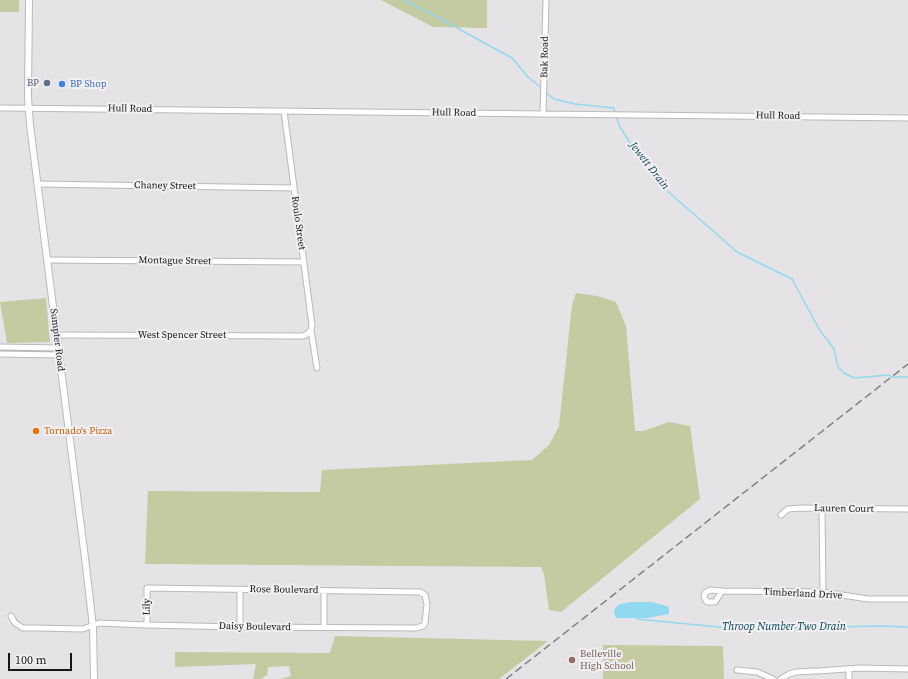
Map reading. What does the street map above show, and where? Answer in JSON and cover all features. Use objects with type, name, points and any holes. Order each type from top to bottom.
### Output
[{"type":"street","name":"Sumpter Road","points":[[29,0],[29,108],[93,627],[94,679]]},
{"type":"street","name":"Bak Road","points":[[543,114],[546,0]]},
{"type":"street","name":"Hull Road","points":[[0,108],[614,116],[765,115],[908,118]]},
{"type":"street","name":"Roulo Street","points":[[284,111],[312,325],[309,332],[318,368]]},
{"type":"street","name":"Chaney Street","points":[[38,184],[293,188]]},
{"type":"street","name":"Montague Street","points":[[47,260],[303,262]]},
{"type":"street","name":"West Spencer Street","points":[[56,335],[302,336],[309,332]]},
{"type":"street","points":[[0,347],[58,348]]},
{"type":"street","points":[[0,354],[59,355]]},
{"type":"street","points":[[822,508],[823,592]]},
{"type":"street","name":"Lauren Court","points":[[781,515],[788,509],[908,509]]},
{"type":"street","name":"Rose Boulevard","points":[[147,588],[420,592],[425,595],[426,617],[425,623],[418,628]]},
{"type":"street","name":"Lily","points":[[147,588],[147,625]]},
{"type":"street","points":[[240,589],[240,627]]},
{"type":"street","points":[[324,591],[324,627]]},
{"type":"street","name":"Timberland Drive","points":[[722,591],[823,592],[868,599],[908,599]]},
{"type":"street","name":"Daisy Boulevard","points":[[11,616],[15,623],[23,628],[83,629],[93,627],[99,623],[240,627],[418,628]]},
{"type":"street","points":[[781,679],[796,672],[849,670],[860,668],[908,669]]},
{"type":"street","points":[[737,670],[757,672],[773,679]]},
{"type":"street","points":[[849,670],[849,679]]},
{"type":"green space","points":[[0,0],[19,0],[19,12],[0,12]]},
{"type":"green space","points":[[381,0],[487,0],[487,28],[433,27]]},
{"type":"green space","points":[[576,293],[597,296],[616,302],[626,326],[635,431],[643,431],[669,422],[690,426],[700,499],[561,612],[549,610],[544,574],[541,567],[145,564],[148,491],[320,492],[322,470],[532,460],[549,445],[559,426],[572,305]]},
{"type":"green space","points":[[46,298],[50,342],[7,343],[0,302]]},
{"type":"green space","points":[[335,636],[548,641],[499,679],[281,679],[291,676],[289,666],[268,667],[267,675],[261,679],[253,679],[256,664],[175,667],[175,652],[330,653]]},
{"type":"green space","points":[[603,645],[723,646],[724,679],[603,679]]},
{"type":"water","points":[[631,602],[651,602],[663,605],[669,607],[669,614],[647,618],[616,618],[614,613],[615,608],[620,604]]},
{"type":"waterway","name":"Jewett Drain","points":[[403,0],[512,58],[528,77],[542,88]]},
{"type":"waterway","name":"Jewett Drain","points":[[544,91],[554,99],[575,104],[614,108],[615,113]]},
{"type":"waterway","name":"Jewett Drain","points":[[616,117],[620,127],[637,154],[664,188],[737,252],[792,279],[819,329],[834,349],[838,367],[844,373],[854,378],[889,375],[891,377],[908,377]]},
{"type":"waterway","name":"Throop Number Two Drain","points":[[637,619],[739,629],[880,626],[908,627]]},
{"type":"railway","points":[[506,679],[908,364]]},
{"type":"place","name":"BP","points":[[47,83]]},
{"type":"place","name":"BP Shop","points":[[62,84]]},
{"type":"place","name":"Tornado's Pizza","points":[[36,431]]},
{"type":"place","name":"Belleville High School","points":[[572,660]]}]
